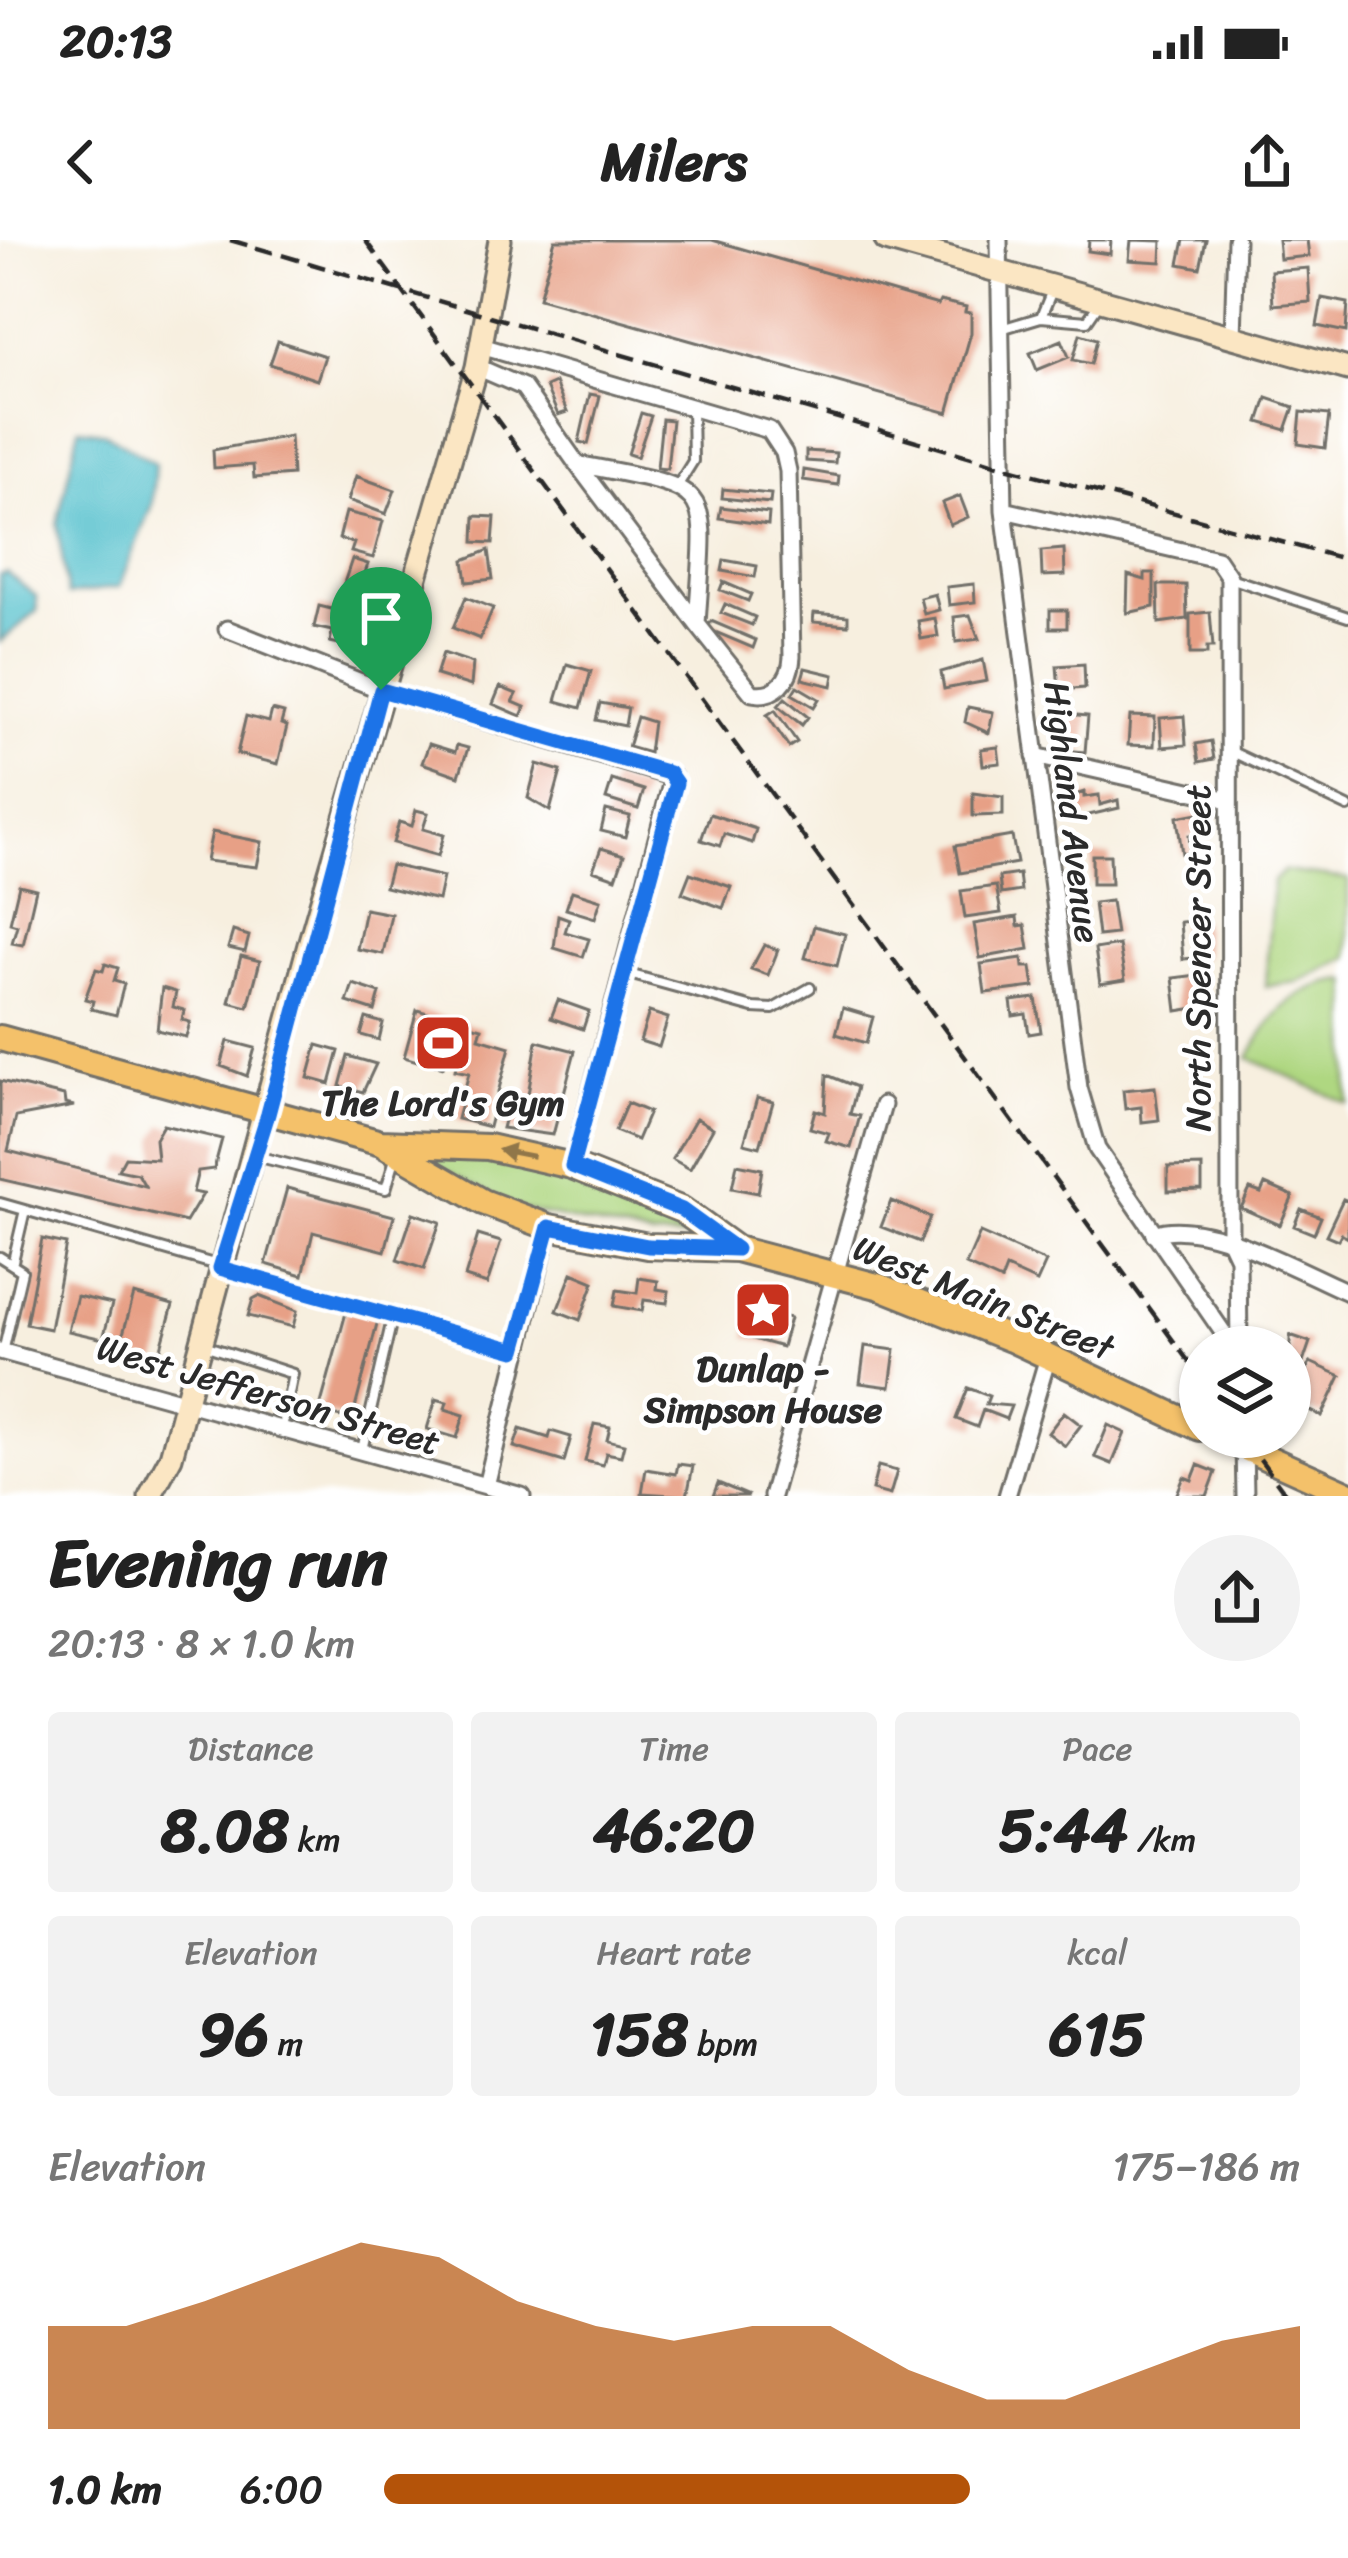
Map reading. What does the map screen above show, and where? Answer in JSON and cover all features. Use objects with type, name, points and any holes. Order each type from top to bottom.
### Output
[{"type":"main road","name":"West Main Street","points":[[0,1038],[389,1149],[483,1202],[549,1227],[648,1246],[736,1249],[902,1295],[1179,1418]]},
{"type":"main road","name":"West Main Street","points":[[389,1149],[470,1145],[572,1166],[682,1210],[736,1249]]},
{"type":"main road","points":[[1274,1458],[1348,1493]]},
{"type":"street","points":[[150,1496],[171,1457],[220,1268],[268,1114],[381,690],[479,356],[500,240]]},
{"type":"street","points":[[886,240],[1348,370]]},
{"type":"street","name":"Highland Avenue","points":[[999,240],[1004,511],[1084,1112],[1097,1149],[1221,1326]]},
{"type":"street","points":[[1233,337],[1236,240]]},
{"type":"street","points":[[479,356],[769,430],[784,453],[791,672],[775,690],[752,693],[523,387],[479,356]]},
{"type":"street","points":[[577,464],[678,485],[694,496],[703,519],[697,624]]},
{"type":"street","points":[[1004,511],[1180,548],[1217,559],[1227,573]]},
{"type":"street","name":"North Spencer Street","points":[[1227,573],[1230,1240],[1238,1258],[1236,1326]]},
{"type":"street","points":[[227,629],[381,690],[661,771],[676,783],[572,1166]]},
{"type":"street","points":[[1035,756],[1226,799]]},
{"type":"street","points":[[772,1496],[883,1105]]},
{"type":"street","points":[[486,1486],[515,1350],[549,1227]]},
{"type":"street","points":[[1154,1234],[1183,1230],[1230,1240],[1348,1292]]},
{"type":"street","name":"West Jefferson Street","points":[[2,1352],[186,1399],[522,1496]]},
{"type":"street","points":[[1011,1495],[1048,1357]]},
{"type":"street","points":[[1239,1458],[1245,1496]]},
{"type":"lane","points":[[1041,317],[1053,286]]},
{"type":"lane","points":[[1000,328],[1041,317],[1087,321],[1101,300]]},
{"type":"lane","points":[[678,485],[693,461],[692,408]]},
{"type":"lane","points":[[1227,573],[1348,617]]},
{"type":"lane","points":[[1226,749],[1348,807]]},
{"type":"lane","points":[[625,974],[753,1008],[773,1009],[810,988]]},
{"type":"lane","points":[[255,1156],[386,1189],[389,1149]]},
{"type":"lane","points":[[0,1203],[515,1350]]},
{"type":"lane","points":[[13,1261],[25,1210]]},
{"type":"lane","points":[[0,1257],[13,1261],[22,1271],[2,1352]]},
{"type":"lane","points":[[362,1451],[391,1324]]},
{"type":"lane","points":[[201,1344],[293,1374],[282,1429]]},
{"type":"green space","points":[[1284,871],[1348,879],[1348,957],[1298,982],[1265,986],[1273,881]]},
{"type":"green space","points":[[1348,980],[1348,1104],[1249,1058],[1266,1027],[1287,1004],[1314,988]]},
{"type":"green space","points":[[409,1150],[520,1161],[622,1192],[707,1237],[651,1237],[516,1208]]},
{"type":"water","points":[[79,428],[105,433],[155,463],[152,504],[119,587],[68,595],[57,524]]},
{"type":"water","points":[[7,573],[36,596],[37,611],[0,642],[0,575]]},
{"type":"building","points":[[555,240],[712,240],[938,305],[940,301],[966,307],[965,312],[971,313],[971,333],[948,413],[539,298]]},
{"type":"building","points":[[1089,240],[1111,240],[1110,254],[1088,251]]},
{"type":"building","points":[[1131,240],[1162,241],[1161,262],[1129,260]]},
{"type":"building","points":[[1184,240],[1206,240],[1200,268],[1179,264]]},
{"type":"building","points":[[1278,240],[1307,240],[1309,256],[1280,259]]},
{"type":"building","points":[[1308,268],[1310,302],[1273,305],[1271,271]]},
{"type":"building","points":[[1322,298],[1348,303],[1346,332],[1317,326]]},
{"type":"building","points":[[1080,334],[1097,339],[1091,364],[1073,360]]},
{"type":"building","points":[[1062,340],[1069,357],[1037,370],[1030,353]]},
{"type":"building","points":[[278,341],[325,356],[317,380],[270,364]]},
{"type":"building","points":[[555,383],[567,412],[558,415],[546,387]]},
{"type":"building","points":[[590,394],[600,396],[588,444],[579,442]]},
{"type":"building","points":[[1267,398],[1294,407],[1286,430],[1259,422]]},
{"type":"building","points":[[1301,412],[1329,415],[1325,448],[1298,444]]},
{"type":"building","points":[[641,413],[651,416],[637,457],[628,454]]},
{"type":"building","points":[[662,419],[672,420],[667,469],[657,468]]},
{"type":"building","points":[[290,436],[292,475],[254,478],[253,465],[214,468],[213,450]]},
{"type":"building","points":[[806,451],[836,453],[835,463],[806,461]]},
{"type":"building","points":[[804,470],[839,476],[838,485],[803,480]]},
{"type":"building","points":[[356,476],[395,490],[386,514],[348,500]]},
{"type":"building","points":[[723,489],[771,494],[770,503],[722,498]]},
{"type":"building","points":[[960,496],[968,517],[950,525],[942,503]]},
{"type":"building","points":[[721,507],[769,513],[768,525],[719,518]]},
{"type":"building","points":[[346,512],[383,521],[373,558],[351,552],[354,543],[339,539]]},
{"type":"building","points":[[475,516],[495,517],[493,543],[474,542]]},
{"type":"building","points":[[1064,549],[1065,575],[1042,576],[1041,551]]},
{"type":"building","points":[[489,550],[493,579],[467,582],[464,560]]},
{"type":"building","points":[[352,559],[368,564],[358,594],[342,589]]},
{"type":"building","points":[[724,560],[757,566],[755,577],[722,571]]},
{"type":"building","points":[[1145,573],[1154,573],[1154,607],[1127,613],[1128,575],[1145,580]]},
{"type":"building","points":[[723,582],[751,594],[748,601],[720,590]]},
{"type":"building","points":[[974,584],[975,602],[949,605],[947,587]]},
{"type":"building","points":[[1158,585],[1186,585],[1187,619],[1159,623]]},
{"type":"building","points":[[935,594],[939,610],[924,614],[920,598]]},
{"type":"building","points":[[466,597],[493,608],[480,639],[453,628]]},
{"type":"building","points":[[725,604],[755,617],[752,625],[721,613]]},
{"type":"building","points":[[319,606],[356,615],[348,646],[330,642],[332,631],[314,627]]},
{"type":"building","points":[[1050,610],[1067,610],[1067,628],[1050,628]]},
{"type":"building","points":[[1210,612],[1213,647],[1207,647],[1207,654],[1190,654],[1190,614]]},
{"type":"building","points":[[814,613],[848,616],[848,625],[813,622]]},
{"type":"building","points":[[970,615],[979,639],[956,642],[954,617]]},
{"type":"building","points":[[935,618],[938,636],[921,639],[918,621]]},
{"type":"building","points":[[711,621],[756,640],[753,648],[708,629]]},
{"type":"building","points":[[443,653],[473,663],[471,686],[436,675]]},
{"type":"building","points":[[983,660],[987,681],[944,689],[941,672]]},
{"type":"building","points":[[567,664],[591,671],[581,708],[556,701]]},
{"type":"building","points":[[1084,664],[1085,688],[1059,690],[1057,666]]},
{"type":"building","points":[[805,668],[834,675],[832,686],[802,679]]},
{"type":"building","points":[[797,686],[819,699],[814,707],[792,694]]},
{"type":"building","points":[[500,687],[517,694],[513,702],[525,707],[521,716],[493,704]]},
{"type":"building","points":[[785,698],[808,717],[802,725],[778,706]]},
{"type":"building","points":[[600,703],[628,708],[625,726],[596,720]]},
{"type":"building","points":[[968,707],[993,712],[989,733],[965,722]]},
{"type":"building","points":[[272,710],[284,713],[281,724],[287,726],[278,764],[237,754],[246,716],[269,722]]},
{"type":"building","points":[[775,710],[797,742],[789,747],[767,715]]},
{"type":"building","points":[[1067,714],[1088,716],[1085,752],[1064,750]]},
{"type":"building","points":[[1130,716],[1155,717],[1154,746],[1128,745]]},
{"type":"building","points":[[1184,716],[1186,745],[1162,747],[1160,718]]},
{"type":"building","points":[[637,717],[653,722],[649,753],[628,747]]},
{"type":"building","points":[[1211,741],[1214,759],[1199,762],[1196,744]]},
{"type":"building","points":[[429,744],[455,752],[457,745],[468,748],[459,776],[422,763]]},
{"type":"building","points":[[998,747],[1000,763],[983,765],[981,749]]},
{"type":"building","points":[[537,764],[561,771],[550,811],[528,798]]},
{"type":"building","points":[[612,780],[644,790],[638,809],[606,799]]},
{"type":"building","points":[[1084,792],[1084,797],[1099,795],[1100,805],[1118,800],[1119,808],[1072,819],[1069,797]]},
{"type":"building","points":[[973,793],[1003,797],[1003,815],[973,816]]},
{"type":"building","points":[[416,810],[428,813],[423,829],[444,835],[438,856],[393,843],[399,822],[412,826]]},
{"type":"building","points":[[606,810],[630,816],[625,837],[601,831]]},
{"type":"building","points":[[1198,813],[1201,834],[1189,835],[1191,853],[1182,854],[1177,817]]},
{"type":"building","points":[[710,814],[756,829],[752,843],[724,834],[720,846],[701,840]]},
{"type":"building","points":[[212,832],[262,842],[257,867],[206,861]]},
{"type":"building","points":[[1012,836],[1017,863],[960,873],[955,846]]},
{"type":"building","points":[[601,848],[624,855],[616,878],[593,870]]},
{"type":"building","points":[[1092,855],[1110,855],[1111,884],[1092,884]]},
{"type":"building","points":[[391,865],[443,877],[438,900],[385,887]]},
{"type":"building","points":[[690,873],[731,887],[723,908],[682,893]]},
{"type":"building","points":[[1019,874],[1021,891],[1001,894],[999,877]]},
{"type":"building","points":[[19,885],[36,889],[23,945],[12,943],[17,925],[10,923]]},
{"type":"building","points":[[996,886],[1001,913],[965,918],[961,891]]},
{"type":"building","points":[[572,891],[601,900],[595,918],[566,909]]},
{"type":"building","points":[[1111,901],[1116,934],[1098,936],[1094,903]]},
{"type":"building","points":[[365,909],[391,914],[383,954],[357,949]]},
{"type":"building","points":[[558,915],[569,919],[565,932],[589,939],[583,957],[554,948]]},
{"type":"building","points":[[1017,917],[1018,926],[1025,925],[1029,949],[980,958],[974,924]]},
{"type":"building","points":[[1203,920],[1205,957],[1183,959],[1180,922]]},
{"type":"building","points":[[814,926],[845,934],[837,966],[805,958]]},
{"type":"building","points":[[233,931],[249,936],[245,952],[228,948]]},
{"type":"building","points":[[764,945],[778,950],[768,975],[751,969]]},
{"type":"building","points":[[1119,945],[1125,980],[1100,984],[1095,949]]},
{"type":"building","points":[[241,956],[260,961],[248,1007],[229,1002]]},
{"type":"building","points":[[1022,958],[1023,967],[1031,967],[1034,987],[985,993],[981,964]]},
{"type":"building","points":[[105,964],[118,968],[114,981],[124,984],[116,1015],[91,1009],[93,1001],[85,999],[96,969],[103,971]]},
{"type":"building","points":[[1198,975],[1202,1007],[1177,1011],[1173,978]]},
{"type":"building","points":[[353,984],[380,993],[375,1011],[347,1002]]},
{"type":"building","points":[[162,988],[176,992],[173,1007],[184,1010],[182,1020],[190,1022],[186,1037],[157,1030]]},
{"type":"building","points":[[1036,998],[1041,1032],[1029,1034],[1026,1014],[1013,1016],[1011,1001]]},
{"type":"building","points":[[558,1000],[589,1011],[583,1029],[551,1018]]},
{"type":"building","points":[[843,1008],[873,1017],[866,1043],[836,1034]]},
{"type":"building","points":[[417,1010],[482,1028],[479,1038],[510,1047],[489,1127],[457,1119],[469,1073],[455,1070],[458,1058],[447,1055],[443,1067],[430,1063],[434,1052],[421,1048],[417,1061],[404,1057]]},
{"type":"building","points":[[649,1012],[668,1018],[659,1047],[640,1041]]},
{"type":"building","points":[[366,1018],[383,1023],[379,1040],[361,1035]]},
{"type":"building","points":[[228,1041],[255,1048],[247,1076],[221,1066]]},
{"type":"building","points":[[537,1041],[575,1051],[553,1135],[502,1128],[506,1113],[524,1118]]},
{"type":"building","points":[[317,1045],[339,1051],[330,1084],[308,1078]]},
{"type":"building","points":[[348,1056],[376,1064],[363,1092],[340,1086]]},
{"type":"building","points":[[827,1075],[857,1087],[850,1114],[860,1116],[851,1148],[826,1141],[829,1133],[810,1128],[815,1110],[825,1113]]},
{"type":"building","points":[[0,1081],[64,1096],[65,1104],[74,1106],[16,1117],[8,1151],[145,1186],[138,1174],[118,1170],[125,1157],[157,1159],[155,1139],[163,1125],[222,1139],[214,1169],[198,1171],[193,1192],[203,1194],[186,1222],[0,1179]]},
{"type":"building","points":[[1155,1087],[1159,1120],[1142,1122],[1141,1107],[1125,1109],[1123,1090]]},
{"type":"building","points":[[757,1098],[773,1102],[760,1147],[744,1143]]},
{"type":"building","points":[[627,1103],[649,1112],[637,1140],[615,1131]]},
{"type":"building","points":[[696,1118],[713,1128],[690,1169],[672,1159]]},
{"type":"building","points":[[737,1164],[762,1169],[758,1193],[732,1188]]},
{"type":"building","points":[[1202,1166],[1202,1190],[1168,1191],[1168,1167]]},
{"type":"building","points":[[1265,1184],[1293,1196],[1280,1225],[1241,1208],[1250,1189],[1261,1193]]},
{"type":"building","points":[[287,1188],[394,1216],[385,1251],[313,1232],[303,1275],[266,1264]]},
{"type":"building","points":[[1343,1199],[1348,1201],[1348,1238],[1341,1234],[1338,1240],[1326,1235]]},
{"type":"building","points":[[891,1201],[930,1217],[920,1242],[881,1227]]},
{"type":"building","points":[[1301,1209],[1321,1217],[1314,1234],[1294,1226]]},
{"type":"building","points":[[413,1213],[440,1222],[424,1269],[397,1260]]},
{"type":"building","points":[[980,1233],[1046,1262],[1037,1282],[1006,1268],[1001,1281],[966,1265]]},
{"type":"building","points":[[478,1235],[501,1242],[487,1284],[465,1277]]},
{"type":"building","points":[[42,1239],[66,1244],[50,1329],[26,1324]]},
{"type":"building","points":[[572,1273],[594,1282],[580,1320],[557,1311]]},
{"type":"building","points":[[639,1278],[658,1281],[657,1289],[669,1291],[667,1303],[644,1300],[642,1311],[614,1306],[617,1290],[637,1293]]},
{"type":"building","points":[[134,1294],[173,1305],[157,1362],[118,1352]]},
{"type":"building","points":[[77,1296],[112,1304],[103,1339],[68,1331]]},
{"type":"building","points":[[259,1296],[297,1311],[293,1327],[248,1316],[253,1299]]},
{"type":"building","points":[[754,1308],[790,1318],[782,1347],[746,1337]]},
{"type":"building","points":[[347,1309],[379,1316],[352,1420],[319,1411]]},
{"type":"building","points":[[865,1346],[895,1350],[890,1387],[860,1383]]},
{"type":"building","points":[[1311,1362],[1341,1376],[1322,1416],[1311,1411]]},
{"type":"building","points":[[968,1388],[989,1396],[986,1404],[1011,1406],[1006,1419],[983,1410],[977,1427],[956,1419]]},
{"type":"building","points":[[436,1399],[447,1402],[445,1409],[464,1415],[457,1438],[427,1429]]},
{"type":"building","points":[[1064,1412],[1081,1425],[1065,1446],[1048,1433]]},
{"type":"building","points":[[594,1424],[610,1427],[607,1440],[624,1444],[621,1456],[606,1453],[603,1465],[585,1461]]},
{"type":"building","points":[[1108,1425],[1125,1433],[1112,1464],[1095,1457]]},
{"type":"building","points":[[520,1429],[549,1438],[551,1431],[571,1437],[564,1462],[514,1447]]},
{"type":"building","points":[[678,1464],[693,1466],[687,1496],[642,1493],[646,1469],[676,1474]]},
{"type":"building","points":[[1198,1465],[1216,1472],[1207,1496],[1176,1496],[1184,1477],[1192,1480]]},
{"type":"building","points":[[878,1466],[897,1471],[890,1495],[872,1490]]},
{"type":"building","points":[[718,1483],[749,1496],[713,1496]]},
{"type":"railway","points":[[230,240],[1002,466],[1348,560]]},
{"type":"railway","points":[[365,240],[1179,1348]]},
{"type":"railway","points":[[1259,1458],[1287,1496]]},
{"type":"place","name":"The Lord's Gym","points":[[443,1043]]},
{"type":"place","name":"Dunlap - Simpson House","points":[[763,1310]]},
{"type":"route","points":[[381,690],[533,738],[669,773],[676,783],[572,1166],[682,1210],[736,1249],[648,1246],[549,1227],[515,1350],[220,1268],[268,1114],[310,941],[381,690]]}]
